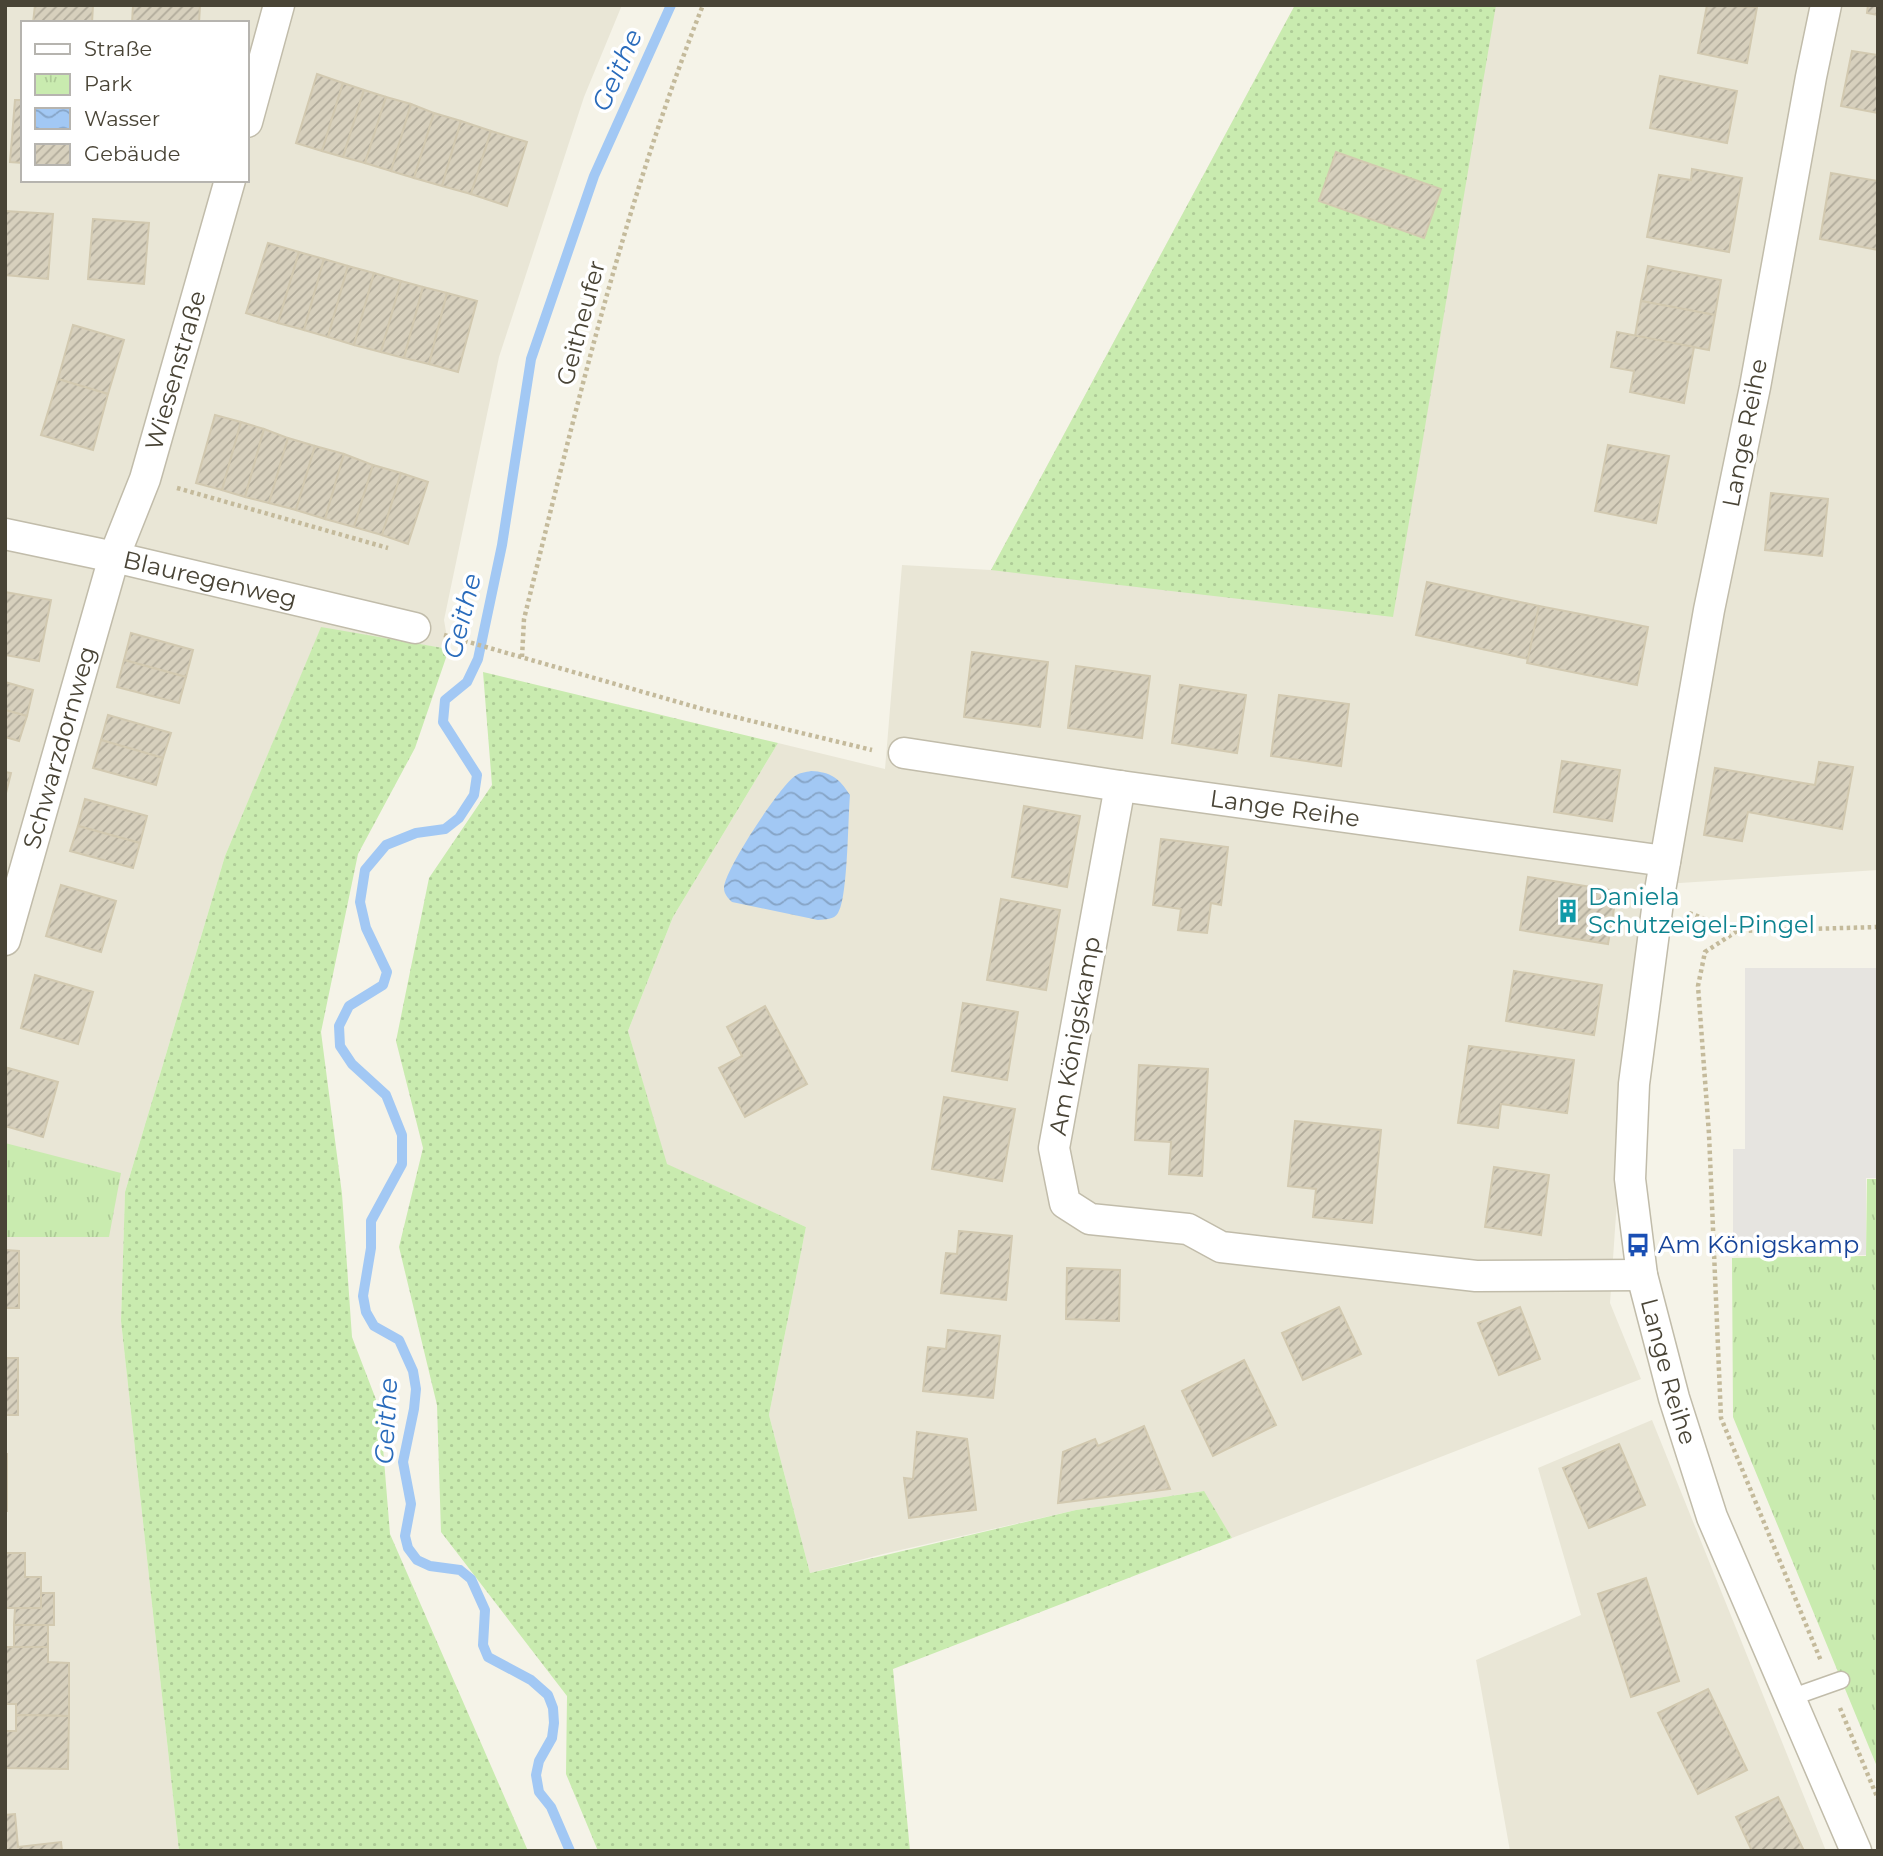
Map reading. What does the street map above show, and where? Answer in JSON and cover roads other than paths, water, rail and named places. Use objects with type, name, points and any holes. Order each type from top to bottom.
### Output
[{"type":"street","points":[[248,118],[279,5]]},
{"type":"street","name":"Lange Reihe","points":[[1826,5],[1755,387],[1709,610],[1658,902],[1634,1084],[1630,1179],[1642,1275],[1674,1398],[1712,1517],[1856,1851]]},
{"type":"street","name":"Wiesenstraße","points":[[114,557],[145,479],[229,182]]},
{"type":"street","name":"Blauregenweg","points":[[5,534],[415,628]]},
{"type":"street","name":"Schwarzdornweg","points":[[5,940],[114,557]]},
{"type":"street","name":"Lange Reihe","points":[[904,753],[1120,786],[1665,861]]},
{"type":"street","name":"Am Königskamp","points":[[1120,786],[1054,1147],[1065,1203],[1090,1219],[1188,1229],[1221,1247],[1476,1276],[1642,1275]]},
{"type":"lane","points":[[1790,1698],[1836,1682]]},
{"type":"water","points":[[811,771],[834,777],[850,795],[846,875],[838,913],[832,918],[818,920],[732,902],[725,894],[724,888],[742,848],[787,783],[797,775]]},
{"type":"waterway","name":"Geithe","points":[[570,1851],[551,1807],[539,1792],[536,1775],[539,1761],[552,1738],[553,1708],[548,1695],[531,1680],[488,1657],[483,1645],[485,1610],[471,1579],[460,1570],[430,1566],[417,1560],[408,1548],[405,1536],[411,1504],[403,1462],[414,1409],[416,1389],[413,1371],[399,1340],[374,1326],[366,1312],[363,1296],[371,1248],[371,1221],[402,1164],[402,1135],[386,1095],[352,1064],[340,1046],[339,1026],[349,1006],[383,985],[387,972],[366,928],[360,902],[365,870],[386,845],[416,833],[445,829],[459,818],[474,795],[477,775],[443,722],[445,700],[467,682],[478,659],[502,545],[531,359],[594,176],[671,5]]},
{"type":"place","name":"Daniela Schutzeigel-Pingel","points":[[1568,911]]},
{"type":"place","name":"Am Königskamp","points":[[1638,1245]]}]
